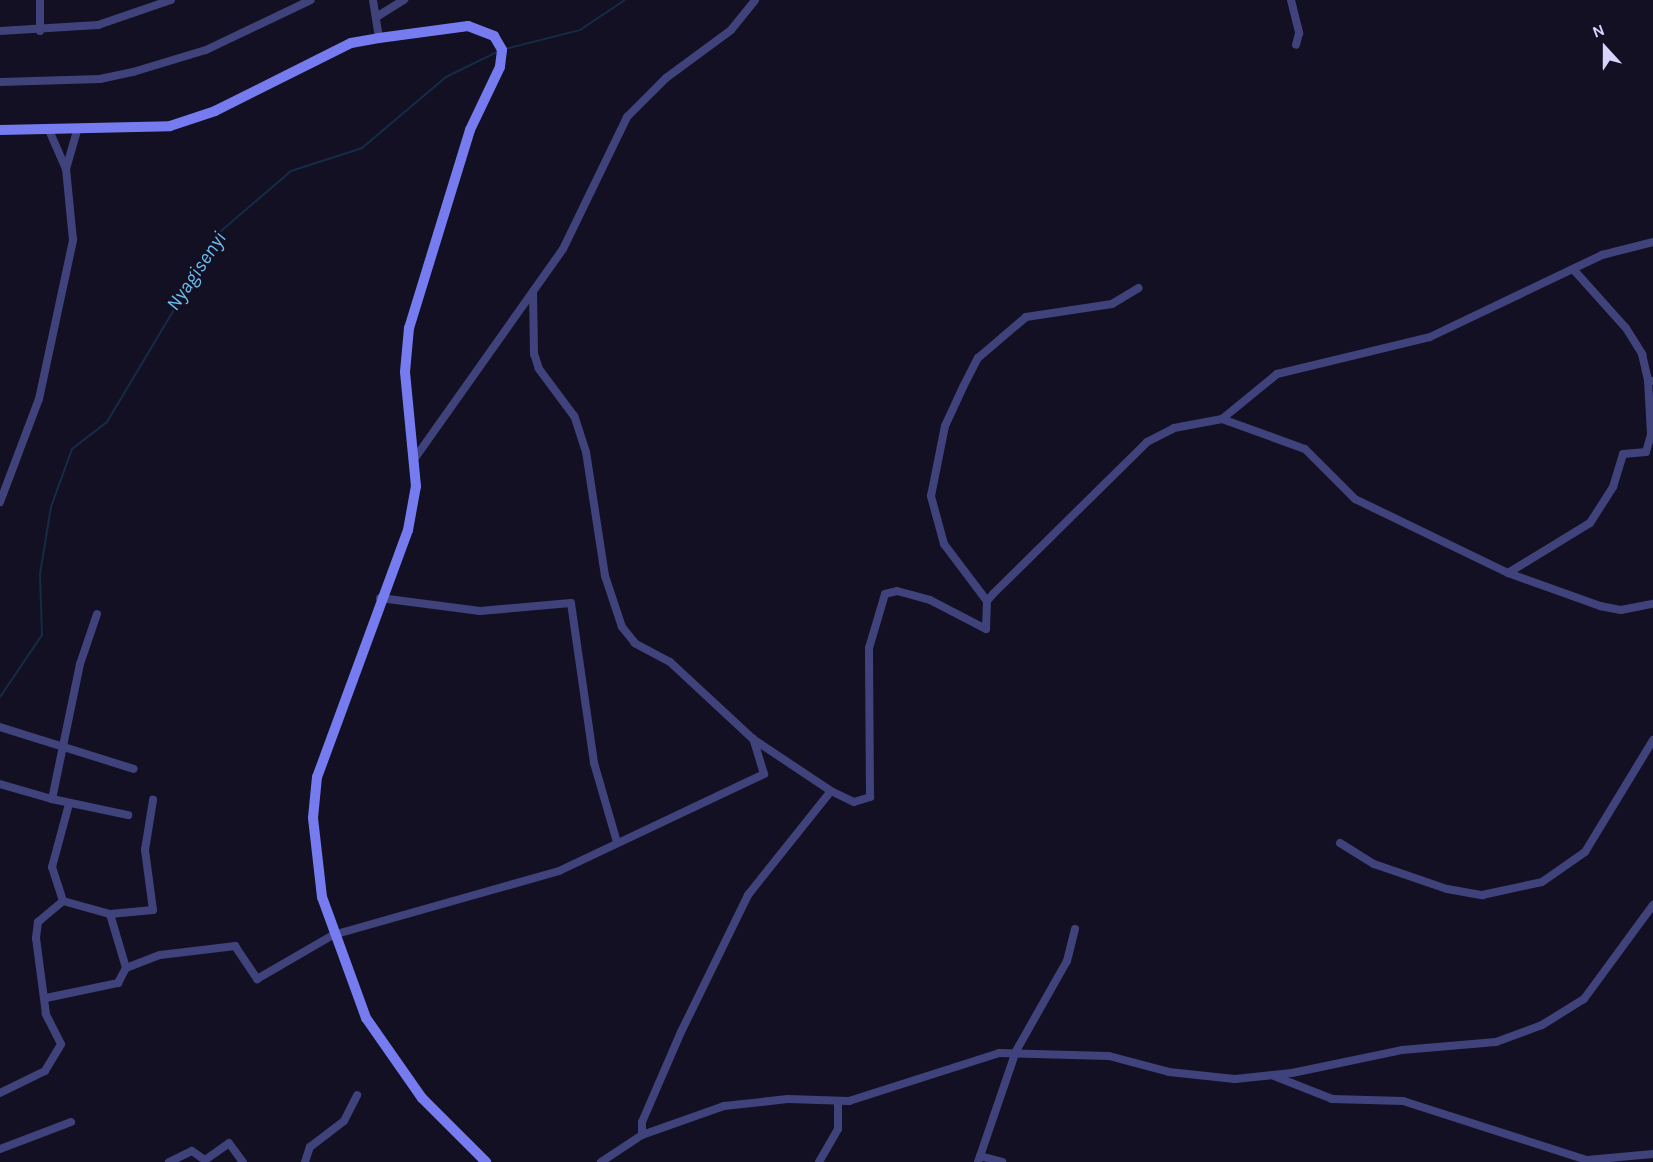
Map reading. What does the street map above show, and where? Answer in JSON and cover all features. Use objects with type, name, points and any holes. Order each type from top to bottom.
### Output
[{"type":"main road","points":[[0,129],[77,131],[170,126],[215,111],[351,43],[379,38],[468,26],[494,36],[502,50],[500,67],[470,130],[409,328],[405,372],[415,458],[408,530],[380,598],[316,777],[313,818],[333,935],[366,1018],[389,1054],[422,1098],[486,1162]]},
{"type":"street","points":[[40,0],[40,31]]},
{"type":"street","points":[[0,31],[40,31],[98,25],[171,0]]},
{"type":"street","points":[[0,82],[100,79],[133,72],[206,50],[311,0]]},
{"type":"street","points":[[373,0],[378,16],[379,38]]},
{"type":"street","points":[[378,16],[404,0]]},
{"type":"street","points":[[415,458],[563,249],[627,117],[666,78],[731,30],[755,0]]},
{"type":"street","points":[[1291,0],[1299,33],[1296,45]]},
{"type":"street","points":[[0,502],[39,399],[70,258],[73,209],[66,169],[49,130]]},
{"type":"street","points":[[66,169],[77,131]]},
{"type":"street","points":[[987,601],[1043,550],[1129,455],[1174,428],[1222,419],[1277,374],[1430,337],[1573,269],[1627,246],[1653,242]]},
{"type":"street","points":[[1508,573],[1590,523],[1613,487],[1623,454],[1646,452],[1651,434],[1651,381],[1642,354],[1626,328],[1573,269]]},
{"type":"street","points":[[533,292],[534,354],[539,369],[574,416],[586,452],[605,576],[622,627],[636,643],[670,662],[753,739],[831,791],[854,802],[870,797],[869,648],[885,594],[897,591],[930,600],[986,629],[987,601],[944,544],[931,496],[945,426],[978,358],[1026,317],[1112,304],[1139,288]]},
{"type":"street","points":[[1222,419],[1305,449],[1355,499],[1508,573],[1600,606],[1621,610],[1653,604]]},
{"type":"street","points":[[380,598],[480,611],[571,603],[594,763],[617,842]]},
{"type":"street","points":[[52,799],[80,664],[97,614]]},
{"type":"street","points":[[0,727],[134,769]]},
{"type":"street","points":[[46,998],[118,983],[126,968],[160,955],[235,946],[258,979],[333,935],[559,871],[617,842],[762,777],[753,739]]},
{"type":"street","points":[[1340,843],[1374,864],[1447,889],[1482,895],[1542,882],[1585,852],[1653,740]]},
{"type":"street","points":[[0,784],[69,804],[128,815]]},
{"type":"street","points":[[642,1135],[642,1122],[681,1032],[748,895],[831,791]]},
{"type":"street","points":[[63,901],[110,914],[153,910],[145,850],[153,800]]},
{"type":"street","points":[[63,901],[52,867],[69,804]]},
{"type":"street","points":[[0,1093],[33,1079],[52,1062],[61,1044],[46,1014],[37,929],[63,901]]},
{"type":"street","points":[[601,1162],[642,1135],[724,1106],[788,1099],[838,1101],[978,1056],[1016,1051],[1109,1056],[1211,1078],[1273,1075],[1402,1050],[1474,1046],[1542,1025],[1584,999],[1653,905]]},
{"type":"street","points":[[110,914],[126,968]]},
{"type":"street","points":[[1002,1162],[979,1159],[1016,1051],[1067,961],[1075,929]]},
{"type":"street","points":[[1273,1075],[1332,1099],[1403,1101],[1579,1160],[1610,1161],[1653,1154]]},
{"type":"street","points":[[305,1162],[310,1147],[344,1121],[357,1095]]},
{"type":"street","points":[[819,1162],[838,1129],[838,1101]]},
{"type":"street","points":[[0,1149],[71,1122]]},
{"type":"street","points":[[170,1162],[192,1151],[206,1160],[229,1143],[243,1162]]},
{"type":"waterway","name":"Nyagisenyi","points":[[505,49],[580,30],[625,0]]},
{"type":"waterway","name":"Nyagisenyi","points":[[0,697],[42,635],[40,574],[51,507],[72,449],[107,422],[221,231],[291,171],[362,148],[446,77],[497,52]]}]
